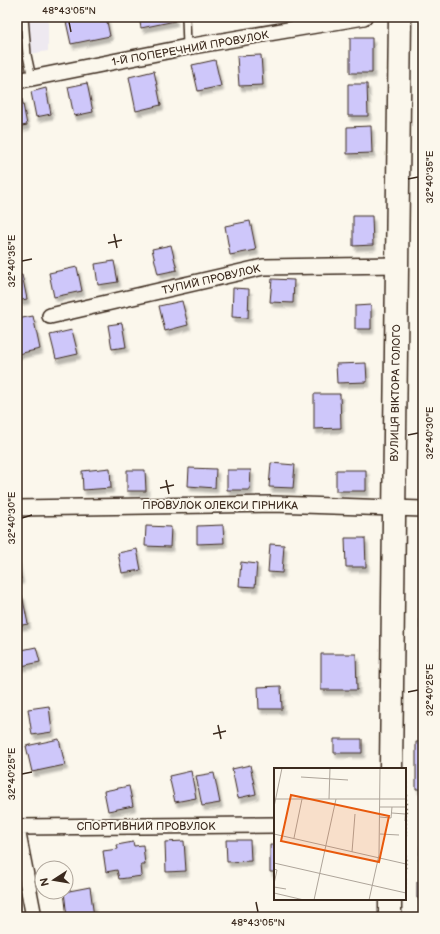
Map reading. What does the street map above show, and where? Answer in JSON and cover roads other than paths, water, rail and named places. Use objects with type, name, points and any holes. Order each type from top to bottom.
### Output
[{"type":"main road","name":"ВУЛИЦЯ ВІКТОРА ГОЛОГО","points":[[391,768],[400,17]]},
{"type":"main road","points":[[390,900],[390,917]]},
{"type":"street","name":"1-Й ПОПЕРЕЧНИЙ ПРОВУЛОК","points":[[17,81],[187,47],[364,17]]},
{"type":"street","name":"ТУПИЙ ПРОВУЛОК","points":[[50,316],[263,267],[398,265]]},
{"type":"street","name":"ПРОВУЛОК ОЛЕКСИ ГІРНИКА","points":[[17,508],[273,504],[423,509]]},
{"type":"street","name":"СПОРТИВНИЙ ПРОВУЛОК","points":[[17,828],[274,825]]},
{"type":"street","points":[[17,828],[34,917]]},
{"type":"lane","points":[[24,17],[26,55],[32,78]]},
{"type":"lane","points":[[186,17],[187,47]]}]
